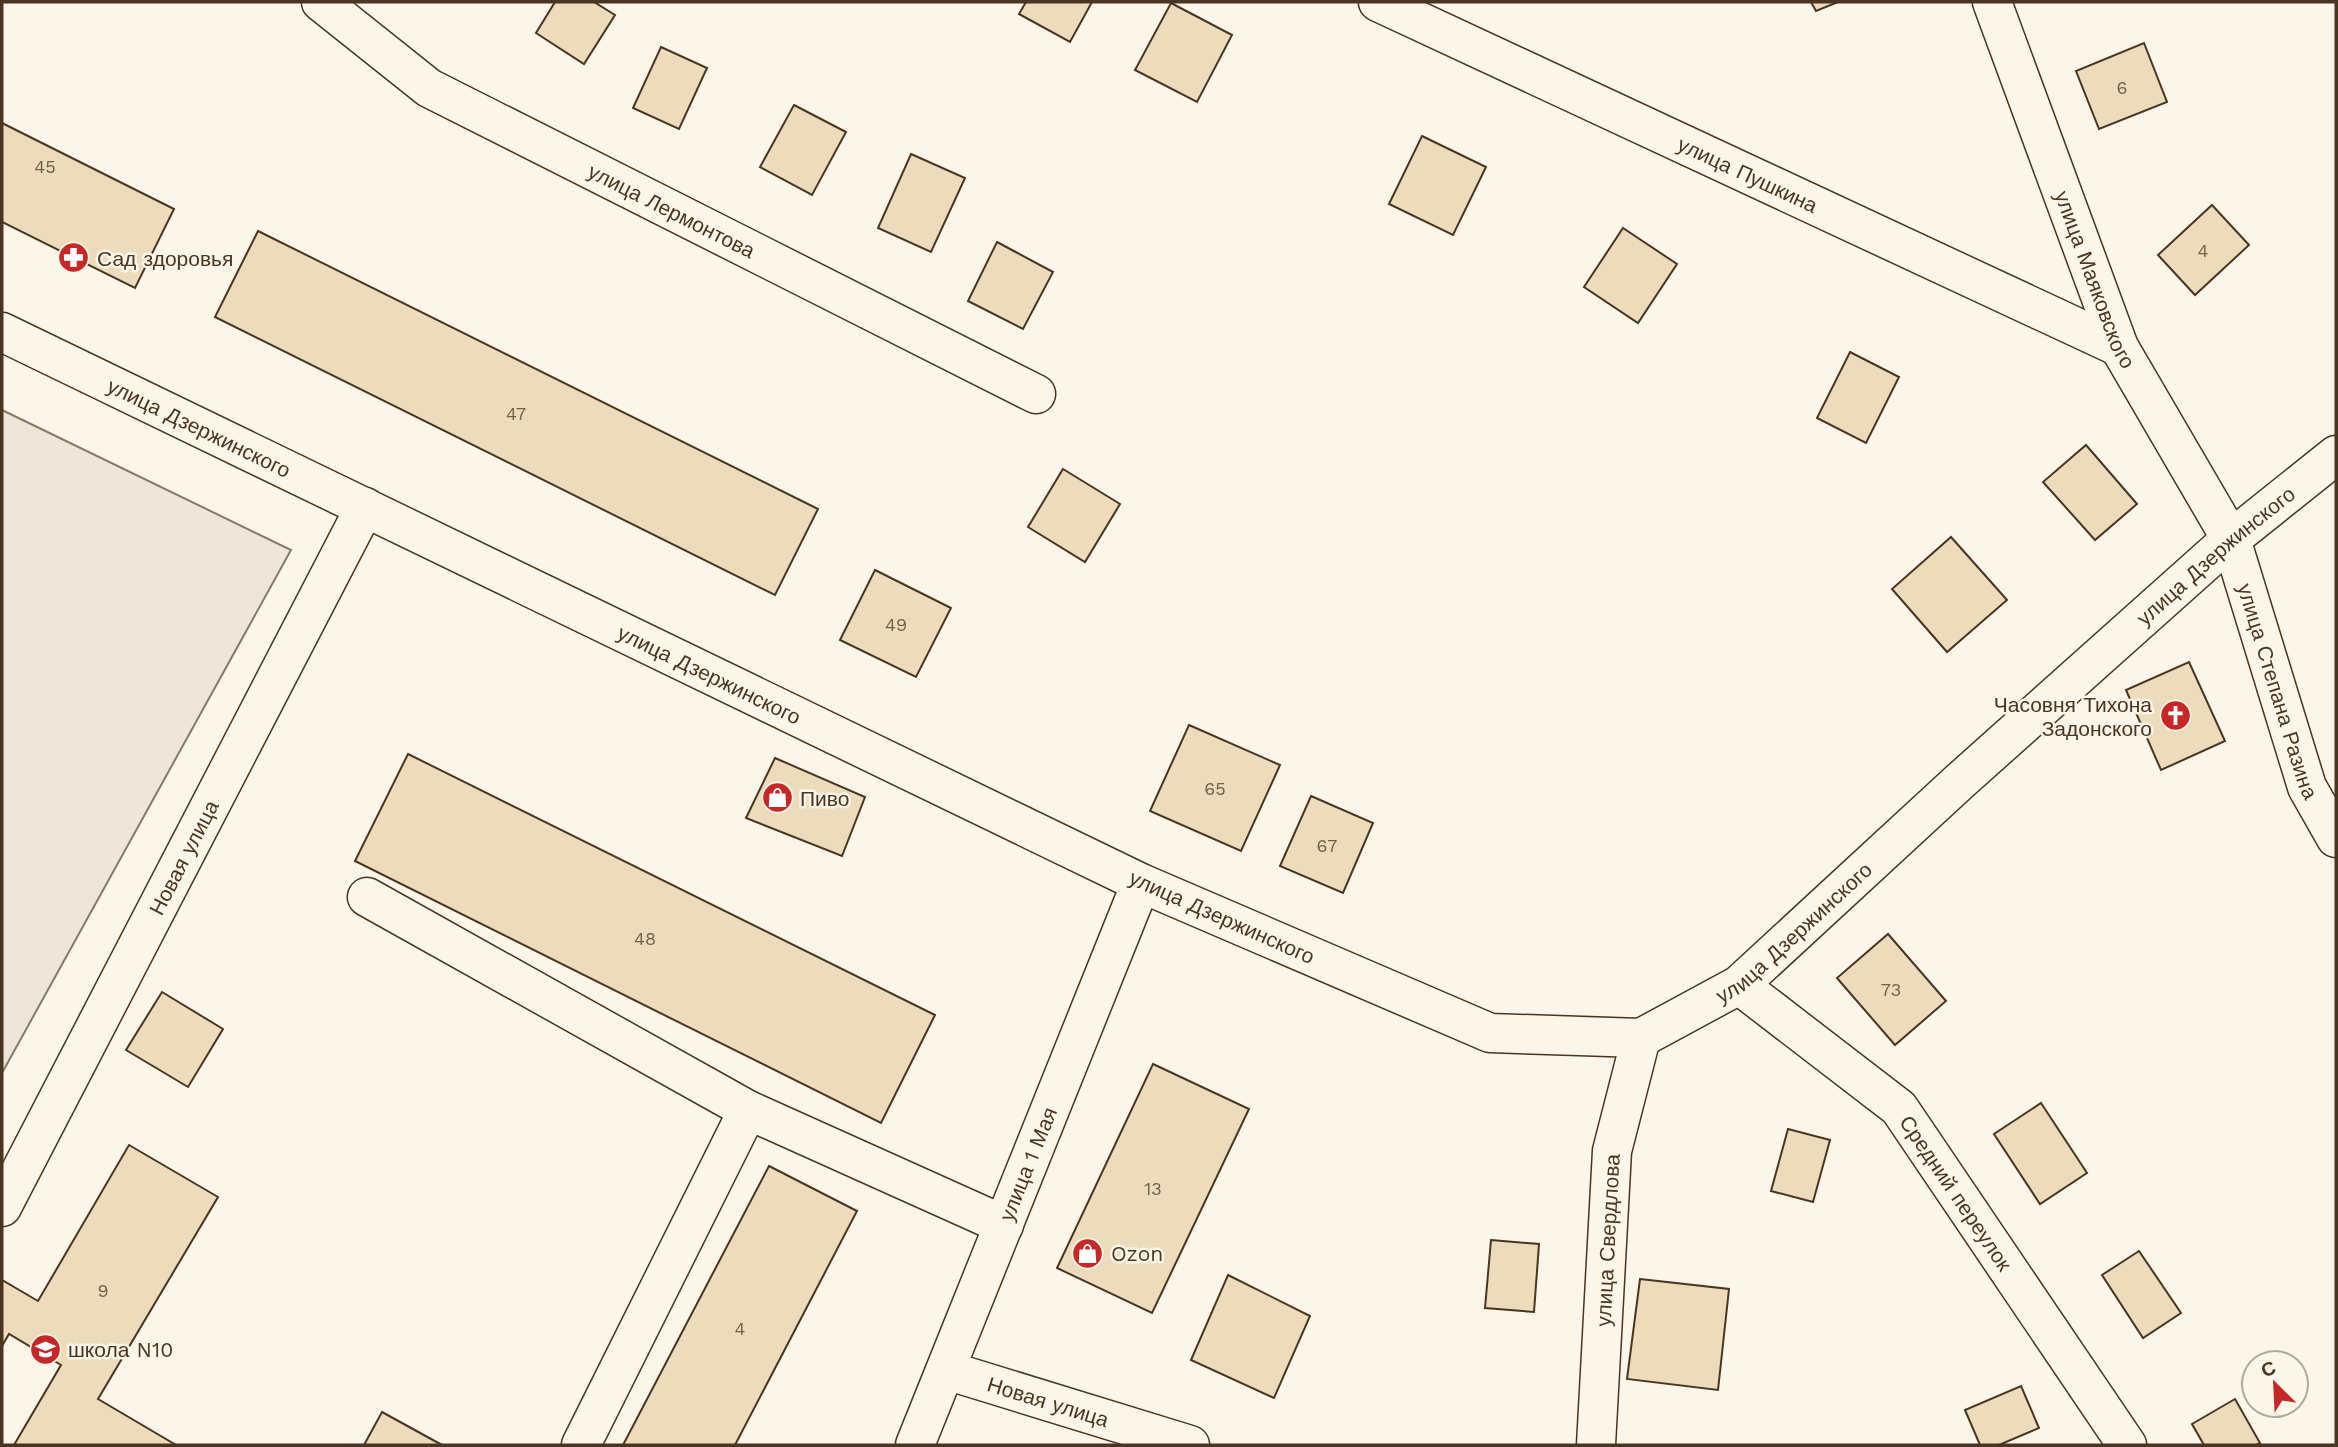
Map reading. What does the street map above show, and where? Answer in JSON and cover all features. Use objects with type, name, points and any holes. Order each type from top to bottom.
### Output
[{"type":"street","name":"улица Лермонтова","points":[[321,2],[429,88],[1036,394]]},
{"type":"street","name":"улица Пушкина","points":[[1378,2],[2119,347]]},
{"type":"street","name":"улица Маяковского","points":[[1992,2],[2119,347],[2231,539]]},
{"type":"street","name":"улица Дзержинского","points":[[2,332],[1141,883],[1490,1033],[1641,1038],[1739,985],[1959,782],[2231,539],[2336,455]]},
{"type":"street","name":"Новая улица","points":[[2,1207],[365,507]]},
{"type":"street","name":"улица Степана Разина","points":[[2231,539],[2307,787],[2336,838]]},
{"type":"street","name":"улица 1 Мая","points":[[915,1445],[1141,883]]},
{"type":"street","points":[[367,897],[748,1110],[1004,1225]]},
{"type":"street","name":"Средний переулок","points":[[1739,985],[1899,1108],[2127,1445]]},
{"type":"street","name":"улица Свердлова","points":[[1596,1445],[1612,1151],[1641,1038]]},
{"type":"street","points":[[581,1445],[748,1110]]},
{"type":"street","name":"Новая улица","points":[[946,1370],[1190,1445]]},
{"type":"shaded area","points":[[2,410],[291,550],[2,1073]]},
{"type":"building","points":[[555,2],[594,2],[615,15],[584,64],[536,33]]},
{"type":"building","points":[[1026,2],[1092,2],[1070,42],[1019,14]]},
{"type":"building","points":[[1811,2],[1838,2],[1816,11]]},
{"type":"building","points":[[1171,3],[1232,35],[1197,102],[1135,70]]},
{"type":"building","points":[[2144,43],[2167,102],[2099,129],[2076,71]]},
{"type":"building","points":[[661,47],[707,68],[679,129],[633,108]]},
{"type":"building","points":[[794,105],[846,132],[812,195],[760,167]]},
{"type":"building","points":[[2,123],[174,209],[135,288],[2,222]]},
{"type":"building","points":[[1422,136],[1486,167],[1453,235],[1389,204]]},
{"type":"building","points":[[911,154],[965,178],[931,252],[878,228]]},
{"type":"building","points":[[2212,205],[2249,245],[2195,295],[2158,255]]},
{"type":"building","points":[[1623,228],[1677,264],[1638,323],[1584,287]]},
{"type":"building","points":[[258,231],[818,509],[775,595],[215,317]]},
{"type":"building","points":[[997,242],[1053,272],[1023,329],[968,301]]},
{"type":"building","points":[[1850,352],[1899,377],[1866,443],[1817,418]]},
{"type":"building","points":[[2086,445],[2137,504],[2095,540],[2043,482]]},
{"type":"building","points":[[1063,469],[1120,504],[1085,562],[1028,527]]},
{"type":"building","points":[[1951,537],[2007,600],[1947,652],[1892,589]]},
{"type":"building","points":[[875,570],[951,608],[916,677],[840,640]]},
{"type":"building","name":"Часовня Тихона Задонского","points":[[2189,662],[2225,741],[2161,770],[2126,690]]},
{"type":"building","points":[[1189,725],[1280,765],[1241,851],[1150,811]]},
{"type":"building","points":[[408,754],[935,1015],[881,1123],[355,861]]},
{"type":"building","points":[[775,758],[865,797],[842,856],[746,818]]},
{"type":"building","points":[[1311,796],[1373,823],[1343,893],[1280,866]]},
{"type":"building","points":[[1888,934],[1946,1001],[1895,1045],[1837,978]]},
{"type":"building","points":[[162,992],[223,1029],[188,1087],[126,1050]]},
{"type":"building","points":[[1153,1064],[1249,1109],[1152,1313],[1057,1268]]},
{"type":"building","points":[[2041,1103],[2087,1173],[2040,1204],[1994,1134]]},
{"type":"building","points":[[1788,1129],[1830,1140],[1813,1202],[1771,1191]]},
{"type":"building","points":[[129,1145],[218,1197],[98,1399],[176,1445],[14,1445],[61,1365],[9,1334],[2,1346],[2,1280],[38,1301]]},
{"type":"building","points":[[769,1166],[857,1211],[735,1445],[623,1445]]},
{"type":"building","points":[[1491,1240],[1539,1244],[1534,1312],[1485,1308]]},
{"type":"building","points":[[2139,1251],[2181,1313],[2143,1338],[2102,1275]]},
{"type":"building","points":[[1228,1275],[1310,1316],[1274,1398],[1191,1360]]},
{"type":"building","points":[[1640,1279],[1729,1289],[1718,1390],[1627,1379]]},
{"type":"building","points":[[2021,1386],[2039,1428],[1999,1445],[1980,1445],[1965,1410]]},
{"type":"building","points":[[2235,1399],[2240,1408],[2240,1419],[2246,1419],[2260,1443],[2204,1445],[2192,1424]]},
{"type":"building","points":[[382,1412],[442,1445],[364,1445]]},
{"type":"place","name":"Сад здоровья","points":[[74,258]]},
{"type":"place","name":"Часовня Тихона Задонского","points":[[2175,716]]},
{"type":"place","name":"Пиво","points":[[777,798]]},
{"type":"place","name":"Ozon","points":[[1088,1253]]},
{"type":"place","name":"школа N10","points":[[45,1349]]}]
